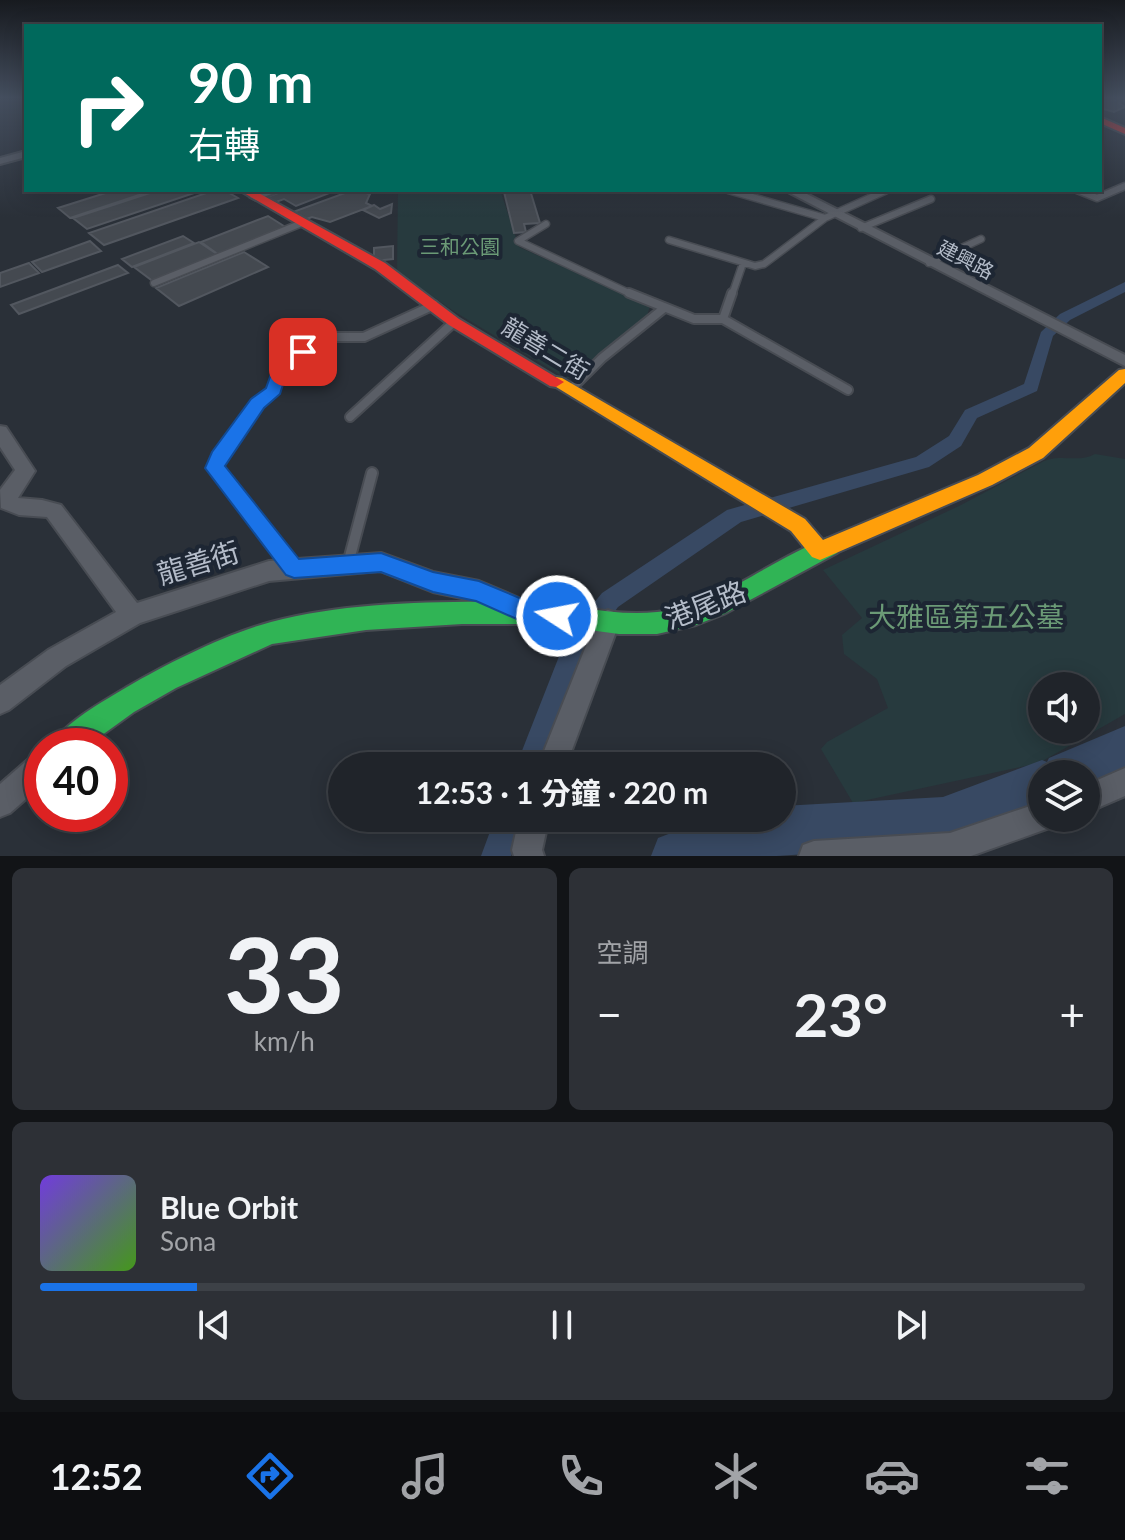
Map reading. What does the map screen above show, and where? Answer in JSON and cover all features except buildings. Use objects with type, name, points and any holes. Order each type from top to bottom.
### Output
[{"type":"street","points":[[0,161],[24,155]]},
{"type":"street","name":"建興路","points":[[793,192],[831,216],[861,228],[1125,361]]},
{"type":"street","name":"龍善二街","points":[[251,193],[436,304],[454,322],[798,525],[820,551]]},
{"type":"street","name":"港尾路","points":[[87,728],[147,689],[212,657],[269,634],[363,618],[528,613],[642,625],[676,620],[705,610],[820,551],[985,480],[1036,453],[1125,374]]},
{"type":"street","points":[[0,432],[25,471],[9,492],[8,502],[18,507],[43,507],[54,511],[132,615]]},
{"type":"street","name":"龍善街","points":[[0,701],[57,658],[132,615],[269,571],[381,562],[433,582],[479,591],[528,613]]},
{"type":"street","points":[[557,752],[599,621]]},
{"type":"street","points":[[0,803],[24,782]]},
{"type":"street","points":[[1100,793],[1125,782]]},
{"type":"street","points":[[814,856],[950,848],[1028,822]]},
{"type":"street","points":[[529,856],[527,850],[531,832]]},
{"type":"lane","points":[[1082,192],[1097,198],[1125,186]]},
{"type":"lane","points":[[736,192],[831,216]]},
{"type":"lane","points":[[669,240],[743,263],[764,264],[831,216],[881,192]]},
{"type":"lane","points":[[861,228],[931,199]]},
{"type":"lane","points":[[154,283],[302,223]]},
{"type":"lane","points":[[546,224],[518,241],[663,309],[694,319],[723,319],[848,390]]},
{"type":"lane","points":[[929,263],[981,239]]},
{"type":"lane","points":[[723,319],[743,263]]},
{"type":"lane","points":[[294,569],[215,468],[219,457],[258,404],[274,390],[281,367],[325,337],[364,337],[436,304]]},
{"type":"lane","points":[[570,390],[602,358],[663,309]]},
{"type":"lane","points":[[350,417],[454,322]]},
{"type":"lane","points":[[348,564],[372,473]]},
{"type":"green space","name":"三和公園","points":[[398,192],[501,192],[519,247],[650,306],[646,319],[567,379],[455,312],[397,272]]},
{"type":"green space","name":"大雅區第五公墓","points":[[1095,454],[1125,459],[1125,714],[1100,728],[1100,672],[1028,672],[1028,744],[1072,744],[1044,760],[1028,760],[1028,765],[853,803],[821,749],[827,742],[888,708],[877,679],[844,654],[842,635],[862,618],[823,570],[961,505],[1044,461]]},
{"type":"waterway","points":[[535,752],[576,644],[610,600],[734,516],[922,462],[955,441],[971,414],[1031,387],[1046,335],[1065,317],[1125,286]]},
{"type":"waterway","points":[[1099,760],[1125,749]]},
{"type":"waterway","points":[[676,856],[779,831],[943,821],[1028,788]]},
{"type":"waterway","points":[[496,856],[505,832]]},
{"type":"traffic: fast","points":[[89,728],[145,691],[188,668],[272,633],[366,619],[462,614],[525,613],[619,623],[657,623],[716,606],[829,547]]},
{"type":"traffic: slow","points":[[829,547],[985,480],[1036,453],[1125,374]]},
{"type":"traffic: slow","points":[[556,382],[798,525],[820,551]]},
{"type":"traffic: jam","points":[[249,192],[380,266],[454,322],[556,382]]},
{"type":"route","points":[[303,352],[281,367],[274,390],[258,404],[219,457],[215,468],[294,569],[381,562],[433,582],[479,591],[528,613],[557,616]]}]
